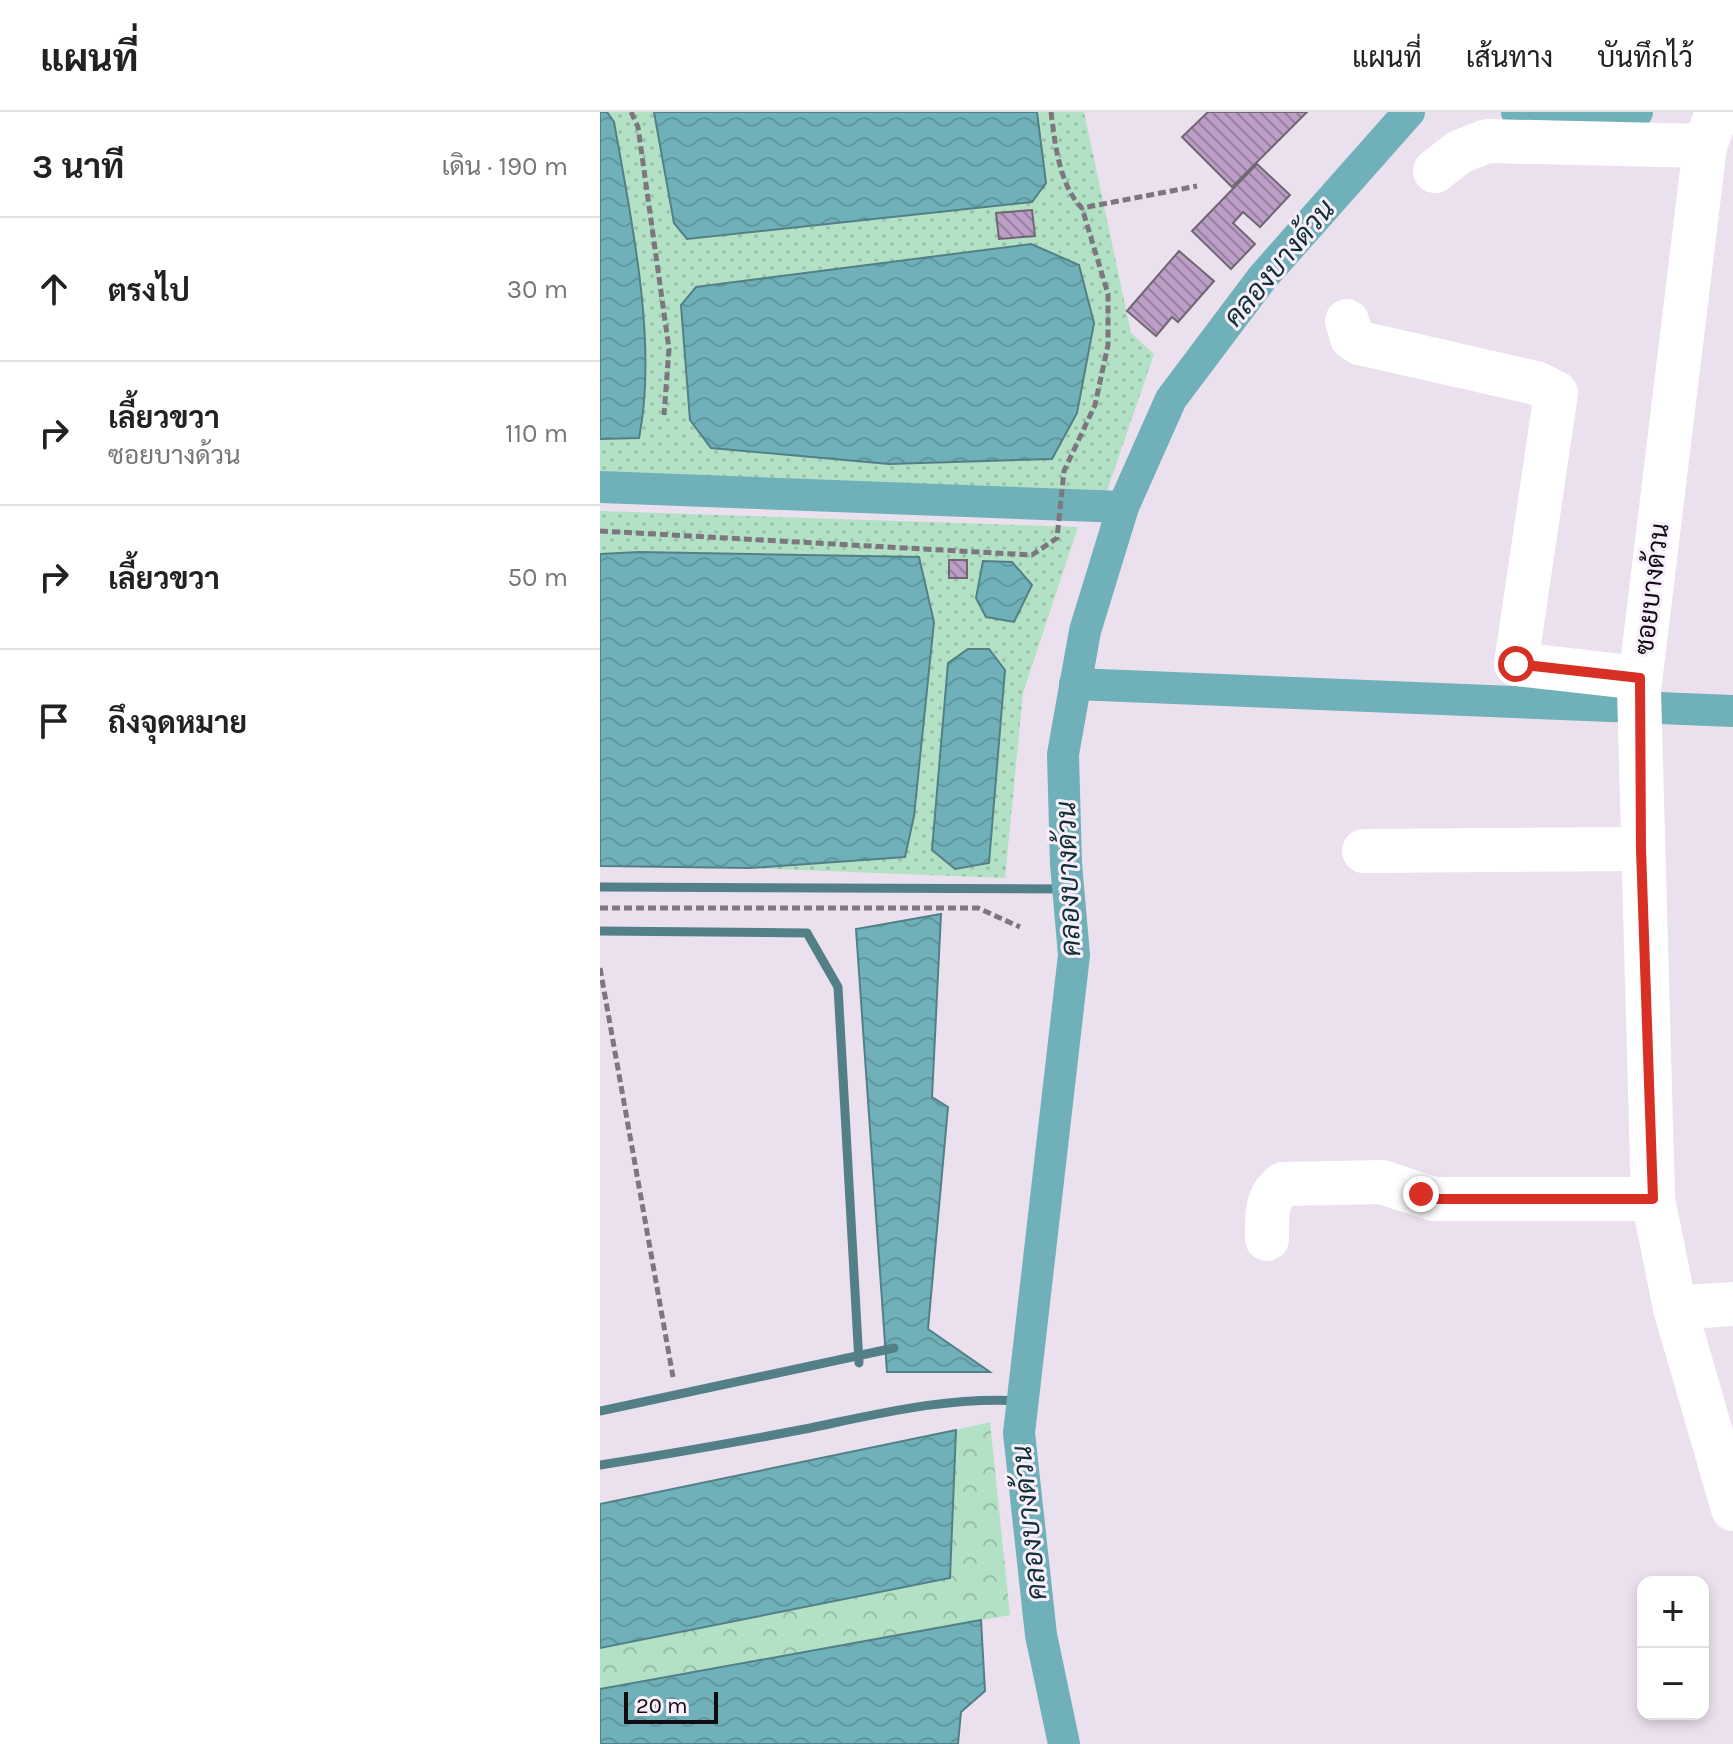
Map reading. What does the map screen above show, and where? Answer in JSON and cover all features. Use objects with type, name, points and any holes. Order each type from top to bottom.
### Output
[{"type":"street","points":[[1435,171],[1459,152],[1487,141],[1716,131]]},
{"type":"street","name":"ซอยบางด้วน","points":[[1716,131],[1640,698],[1641,849],[1653,1199],[1675,1308],[1733,1509]]},
{"type":"street","points":[[1347,321],[1352,338],[1360,343],[1536,383],[1556,393],[1516,664],[1640,698]]},
{"type":"street","points":[[1364,851],[1641,849]]},
{"type":"street","points":[[1267,1239],[1268,1206],[1273,1191],[1283,1184],[1382,1182],[1434,1199],[1653,1199]]},
{"type":"street","points":[[1675,1308],[1733,1304]]},
{"type":"path","points":[[631,112],[638,127],[669,349],[664,415]]},
{"type":"path","points":[[600,531],[1032,555],[1057,538],[1064,471],[1095,405],[1108,345],[1108,294],[1082,208],[1071,198],[1056,147],[1051,112]]},
{"type":"path","points":[[1082,208],[1197,186]]},
{"type":"path","points":[[600,908],[978,908],[1020,927]]},
{"type":"path","points":[[600,968],[673,1377]]},
{"type":"green space","points":[[607,112],[654,112],[674,223],[1046,183],[1037,112],[1084,112],[1131,333],[1154,354],[1107,491],[1081,499],[993,487],[600,475],[600,439],[638,438],[646,362],[640,280],[614,122]],"holes":[[[711,448],[1051,459],[889,464]]]},
{"type":"green space","points":[[600,511],[1078,527],[1023,693],[1005,878],[750,868],[905,856],[914,816],[934,622],[918,557],[600,554]]},
{"type":"green space","points":[[990,1422],[1010,1615],[600,1689],[600,1648],[950,1578],[956,1430]]},
{"type":"water","points":[[600,112],[607,112],[614,122],[640,280],[646,362],[639,438],[600,439]]},
{"type":"water","points":[[654,112],[1037,112],[1046,183],[1032,202],[687,239],[674,223]]},
{"type":"water","points":[[1031,244],[1079,265],[1094,323],[1077,413],[1052,459],[889,464],[711,448],[690,420],[681,305],[696,287]]},
{"type":"water","points":[[600,554],[919,557],[934,622],[914,816],[905,857],[750,868],[600,866]]},
{"type":"water","points":[[983,561],[1012,562],[1032,585],[1014,622],[986,617],[976,598]]},
{"type":"water","points":[[968,649],[989,649],[1005,670],[989,863],[955,869],[932,850],[948,663]]},
{"type":"water","points":[[941,914],[932,1097],[948,1107],[928,1329],[990,1372],[887,1372],[856,929]]},
{"type":"water","points":[[956,1430],[950,1578],[600,1648],[600,1504]]},
{"type":"water","points":[[981,1620],[985,1691],[961,1712],[958,1744],[600,1744],[600,1689]]},
{"type":"building","points":[[1208,112],[1307,112],[1232,187],[1182,137]]},
{"type":"building","points":[[1257,164],[1290,195],[1260,227],[1243,212],[1233,223],[1255,244],[1231,269],[1192,231]]},
{"type":"building","points":[[1032,210],[1035,236],[999,239],[996,213]]},
{"type":"building","points":[[1179,251],[1214,281],[1178,322],[1172,317],[1156,336],[1127,311]]},
{"type":"building","points":[[949,560],[967,560],[967,578],[949,578]]},
{"type":"waterway","name":"คลองบางด้วน","points":[[1064,1744],[1041,1635],[1019,1433],[1074,955],[1066,864],[1063,754],[1085,631],[1123,507],[1171,399],[1262,278],[1409,112]]},
{"type":"waterway","points":[[1517,112],[1637,112]]},
{"type":"waterway","points":[[600,487],[1123,507]]},
{"type":"waterway","points":[[1075,684],[1733,711]]},
{"type":"waterway","points":[[600,887],[1068,889]]},
{"type":"waterway","points":[[600,931],[807,933],[838,987],[859,1363]]},
{"type":"waterway","points":[[600,1411],[894,1348]]},
{"type":"waterway","points":[[600,1465],[913,1408],[968,1401],[1023,1401]]},
{"type":"route","points":[[1421,1194],[1434,1199],[1653,1199],[1641,849],[1640,678],[1516,664]]}]
